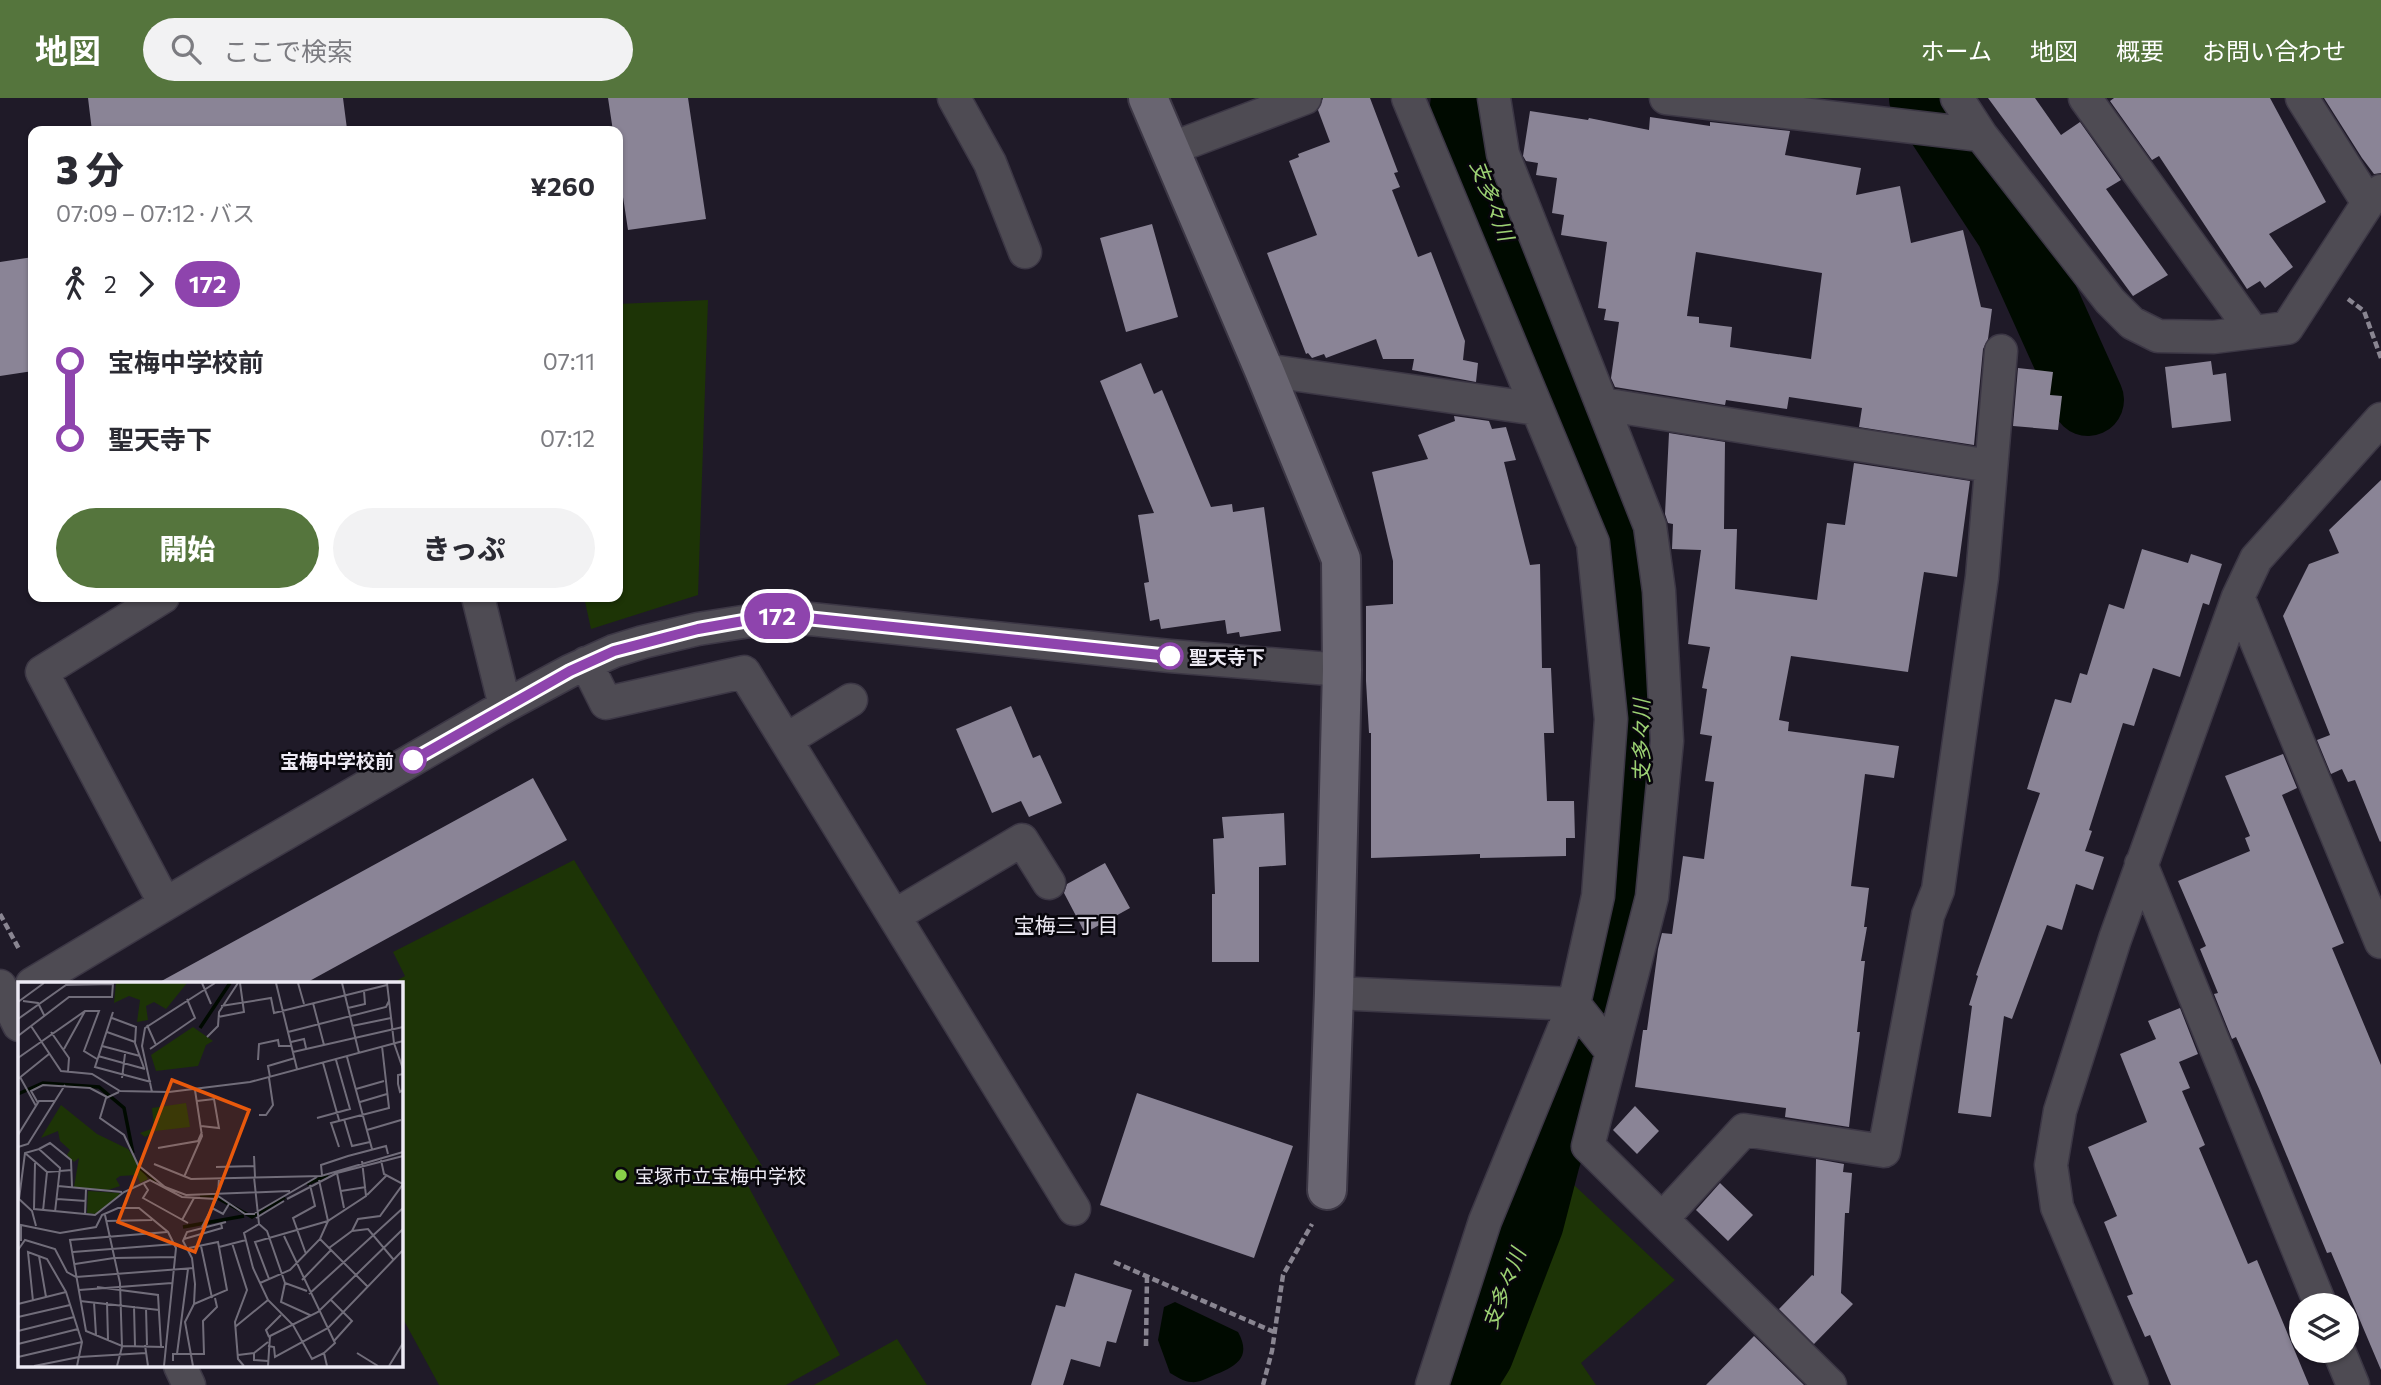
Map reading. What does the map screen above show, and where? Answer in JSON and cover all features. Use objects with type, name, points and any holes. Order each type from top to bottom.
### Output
[{"type":"street","points":[[954,98],[990,163],[1025,252]]},
{"type":"street","points":[[1148,98],[1264,369],[1341,559],[1342,670],[1326,1190]]},
{"type":"street","points":[[1170,149],[1305,98]]},
{"type":"street","points":[[1408,98],[1593,543],[1611,719],[1598,896],[1574,1004],[1485,1221],[1432,1385]]},
{"type":"street","points":[[1494,98],[1503,154],[1650,526],[1659,591],[1667,741],[1652,897],[1588,1146],[1830,1385]]},
{"type":"street","points":[[1666,98],[1981,135]]},
{"type":"street","points":[[1957,98],[1981,135],[2110,301],[2132,323],[2158,336],[2214,337],[2287,328],[2374,197],[2302,98]]},
{"type":"street","points":[[2085,98],[2253,332]]},
{"type":"street","points":[[1662,1219],[1744,1129],[1884,1151],[1928,915],[1938,890],[1982,577],[2001,351]]},
{"type":"street","points":[[1264,369],[1537,409]]},
{"type":"street","points":[[1602,404],[1990,466]]},
{"type":"street","points":[[2132,1385],[2057,1207],[2051,1166],[2060,1111],[2141,864],[2238,597],[2256,559],[2380,425]]},
{"type":"street","points":[[2238,597],[2381,942]]},
{"type":"street","points":[[155,602],[42,672],[166,904]]},
{"type":"street","points":[[479,602],[505,706]]},
{"type":"street","points":[[40,982],[166,904],[505,706],[586,663],[643,642],[781,616],[1170,656],[1342,670]]},
{"type":"street","points":[[586,663],[606,703],[744,672],[1074,1209]]},
{"type":"street","points":[[786,740],[851,700]]},
{"type":"street","points":[[894,916],[1022,840],[1049,883]]},
{"type":"street","points":[[2141,864],[2316,1293]]},
{"type":"street","points":[[1334,993],[1574,1004],[1612,1052]]},
{"type":"street","points":[[2344,1363],[2353,1385]]},
{"type":"street","points":[[181,1368],[189,1385]]},
{"type":"path","points":[[2320,278],[2364,311],[2381,358]]},
{"type":"path","points":[[1263,1385],[1283,1275],[1321,1210],[1326,1190]]},
{"type":"path","points":[[1114,1262],[1274,1332]]},
{"type":"path","points":[[1146,1276],[1146,1346]]},
{"type":"green space","points":[[708,300],[698,595],[591,629],[585,602],[623,602],[623,304]]},
{"type":"green space","points":[[574,860],[762,1166],[747,1184],[840,1355],[786,1385],[439,1385],[402,1317],[402,982],[394,982],[405,976],[393,952]]},
{"type":"green space","points":[[1574,1185],[1675,1280],[1581,1363],[1596,1385],[1488,1385]]},
{"type":"green space","points":[[897,1339],[927,1385],[814,1385]]},
{"type":"shaded area","points":[[1175,1302],[1238,1332],[1243,1349],[1239,1361],[1196,1382],[1186,1381],[1170,1373],[1158,1340],[1164,1307]]},
{"type":"building","points":[[88,98],[343,98],[347,126],[91,126]]},
{"type":"building","points":[[608,98],[688,98],[706,219],[628,230],[623,197],[623,126],[612,126]]},
{"type":"building","points":[[1323,98],[1370,98],[1398,172],[1394,173],[1400,187],[1392,190],[1418,257],[1431,252],[1465,341],[1463,360],[1478,363],[1476,382],[1412,370],[1414,359],[1383,359],[1376,339],[1326,358],[1324,354],[1312,358],[1306,354],[1267,253],[1317,235],[1289,161],[1299,157],[1298,154],[1330,142],[1318,110]]},
{"type":"building","points":[[1988,98],[2035,98],[2061,135],[2080,122],[2121,180],[2106,189],[2168,275],[2133,296]]},
{"type":"building","points":[[2114,98],[2270,98],[2326,202],[2269,234],[2293,267],[2265,288],[2260,281],[2247,289],[2159,156],[2152,160],[2110,101]]},
{"type":"building","points":[[2324,98],[2381,98],[2381,173],[2374,174]]},
{"type":"building","points":[[1530,111],[1588,120],[1589,118],[1649,130],[1650,117],[1710,126],[1710,122],[1790,131],[1785,155],[1861,168],[1856,195],[1900,186],[1911,243],[1963,230],[1981,307],[1992,309],[1988,339],[1983,349],[1974,445],[1859,427],[1862,408],[1789,397],[1787,409],[1726,400],[1725,405],[1615,387],[1611,378],[1619,322],[1604,320],[1606,309],[1598,308],[1607,242],[1561,235],[1564,215],[1552,213],[1557,178],[1536,175],[1538,163],[1526,161],[1523,156]],"holes":[[[1696,252],[1822,273],[1811,359],[1730,347],[1732,327],[1699,323],[1699,317],[1687,316]]]},
{"type":"building","points":[[1152,224],[1178,317],[1126,332],[1100,238]]},
{"type":"building","points":[[28,258],[28,372],[0,376],[0,262]]},
{"type":"building","points":[[2211,361],[2213,375],[2226,373],[2231,421],[2172,428],[2165,367]]},
{"type":"building","points":[[1141,363],[1154,394],[1162,390],[1211,507],[1232,504],[1233,512],[1264,507],[1281,631],[1240,637],[1239,632],[1227,634],[1225,620],[1161,629],[1159,619],[1150,621],[1144,583],[1149,582],[1138,515],[1154,513],[1100,381]]},
{"type":"building","points":[[2018,368],[2053,372],[2050,395],[2062,396],[2058,430],[2013,426]]},
{"type":"building","points":[[1454,416],[1489,421],[1492,429],[1506,427],[1516,460],[1504,462],[1530,565],[1540,564],[1542,668],[1551,668],[1554,733],[1544,733],[1547,801],[1574,801],[1575,838],[1566,838],[1566,856],[1480,858],[1480,854],[1371,858],[1371,733],[1366,681],[1366,606],[1393,604],[1393,561],[1372,472],[1428,459],[1418,435],[1455,421]]},
{"type":"building","points":[[1669,433],[1725,442],[1724,529],[1737,529],[1735,589],[1817,600],[1827,523],[1845,525],[1854,463],[1970,481],[1957,577],[1924,572],[1908,672],[1791,656],[1779,720],[1789,722],[1788,731],[1899,746],[1894,778],[1865,774],[1851,886],[1869,888],[1864,927],[1867,927],[1861,961],[1865,961],[1857,1032],[1860,1032],[1849,1127],[1785,1117],[1786,1108],[1635,1087],[1662,933],[1672,934],[1683,856],[1704,859],[1714,782],[1705,781],[1712,736],[1700,734],[1707,689],[1702,688],[1710,647],[1688,644],[1701,550],[1672,549],[1673,524],[1668,523],[1665,514]]},
{"type":"building","points":[[2381,480],[2380,842],[2355,780],[2348,782],[2342,769],[2331,774],[2317,740],[2330,735],[2283,616],[2309,564],[2339,553],[2329,530]]},
{"type":"building","points":[[2142,549],[2188,563],[2191,554],[2222,564],[2209,605],[2203,603],[2180,677],[2153,668],[2134,726],[2123,723],[2089,830],[2092,831],[2085,851],[2104,857],[2093,890],[2076,884],[2062,930],[2047,925],[2012,1019],[2004,1016],[1991,1117],[1958,1113],[1972,1006],[1969,1005],[1978,976],[1976,975],[2040,793],[2027,789],[2055,699],[2071,703],[2080,673],[2087,675],[2109,604],[2124,609]]},
{"type":"building","points":[[1011,706],[1033,758],[1040,755],[1062,803],[1029,817],[1021,801],[992,813],[956,729]]},
{"type":"building","points":[[2283,754],[2297,788],[2282,795],[2344,943],[2332,948],[2381,1065],[2381,1370],[2359,1318],[2359,1293],[2348,1293],[2331,1252],[2327,1253],[2260,1091],[2236,1037],[2232,1039],[2214,994],[2218,993],[2200,949],[2206,946],[2178,881],[2250,851],[2245,838],[2250,836],[2225,776]]},
{"type":"building","points":[[533,778],[567,840],[308,982],[160,982]]},
{"type":"building","points":[[1284,813],[1286,865],[1259,867],[1259,962],[1212,962],[1212,894],[1215,894],[1213,839],[1224,838],[1222,817]]},
{"type":"building","points":[[1105,863],[1130,908],[1085,933],[1064,893],[1067,884]]},
{"type":"building","points":[[2180,1008],[2198,1054],[2179,1062],[2190,1088],[2182,1091],[2205,1145],[2199,1148],[2248,1264],[2257,1260],[2289,1337],[2289,1363],[2300,1363],[2309,1385],[2171,1385],[2150,1335],[2145,1337],[2127,1296],[2133,1294],[2104,1222],[2117,1216],[2088,1147],[2147,1122],[2120,1054],[2156,1039],[2148,1021]]},
{"type":"building","points":[[1137,1093],[1293,1146],[1254,1258],[1100,1205]]},
{"type":"building","points":[[1635,1106],[1659,1131],[1637,1154],[1613,1130]]},
{"type":"building","points":[[1816,1159],[1844,1164],[1843,1172],[1852,1173],[1849,1213],[1845,1213],[1841,1293],[1853,1304],[1814,1344],[1779,1309],[1814,1276]]},
{"type":"building","points":[[1720,1183],[1753,1215],[1728,1241],[1696,1210]]},
{"type":"building","points":[[1075,1273],[1132,1290],[1116,1343],[1107,1341],[1100,1367],[1071,1359],[1063,1385],[1031,1385],[1056,1305],[1065,1307]]},
{"type":"building","points":[[1754,1336],[1804,1385],[1706,1385]]},
{"type":"waterway","name":"支多々川","points":[[1458,1385],[1478,1352],[1528,1222],[1565,1092],[1624,916],[1642,773],[1638,639],[1629,556],[1464,125],[1467,98]]},
{"type":"waterway","points":[[1925,98],[2011,229],[2088,400]]},
{"type":"bus line","name":"172","points":[[413,760],[505,706],[614,651],[698,629],[766,617],[797,617],[1170,656]]},
{"type":"place","name":"聖天寺下","points":[[1170,656]]},
{"type":"place","name":"宝梅中学校前","points":[[413,760]]},
{"type":"place","name":"宝塚市立宝梅中学校","points":[[621,1175]]},
{"type":"district","name":"宝梅三丁目","points":[[1066,924]]}]
